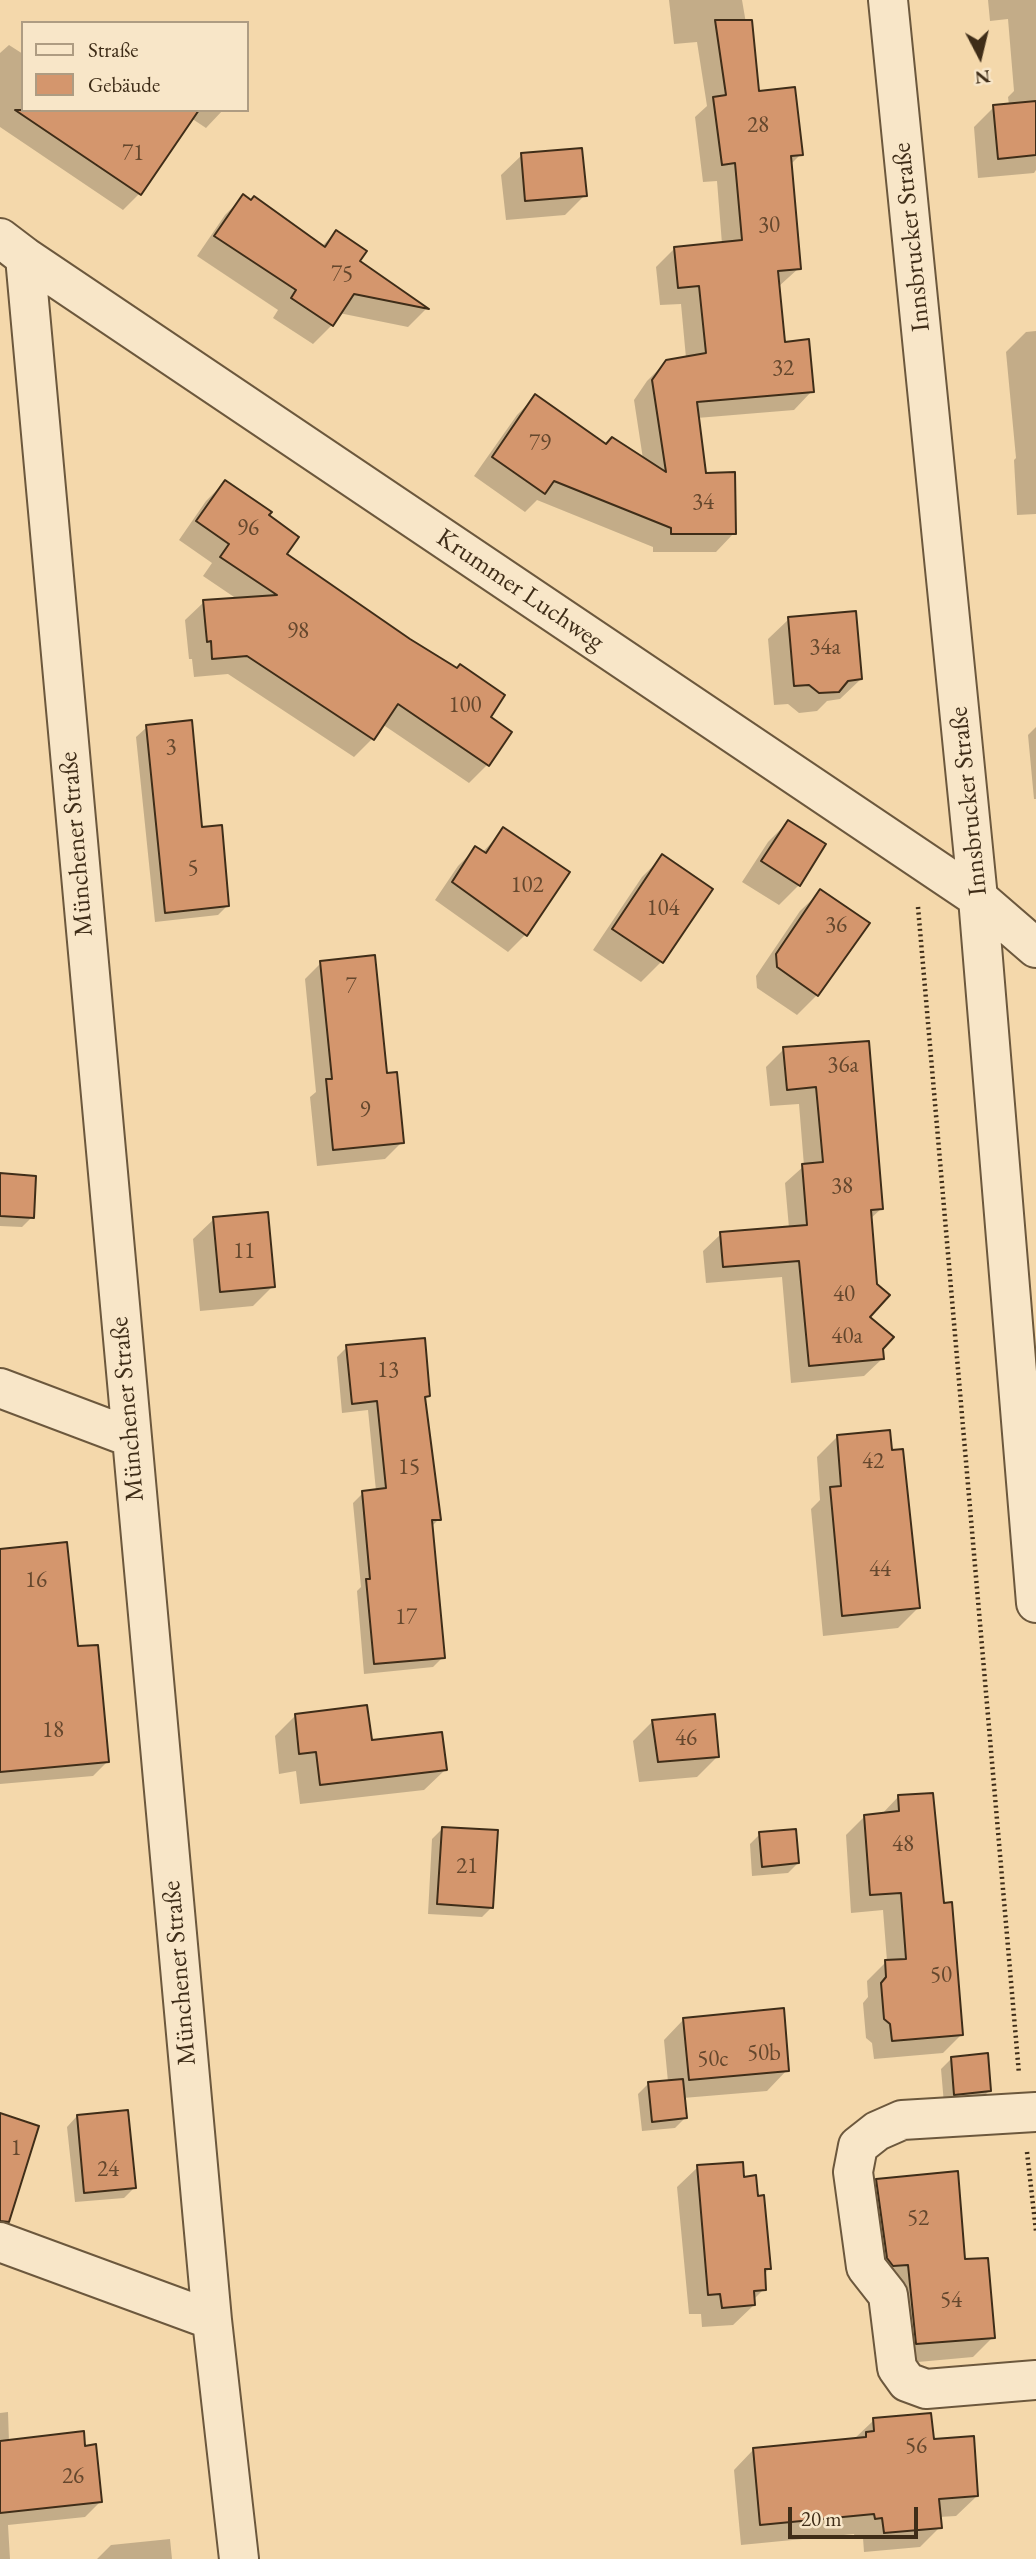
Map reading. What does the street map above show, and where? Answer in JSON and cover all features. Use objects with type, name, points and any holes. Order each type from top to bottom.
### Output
[{"type":"street","name":"Innsbrucker Straße","points":[[888,0],[978,898],[1036,1603]]},
{"type":"street","name":"Krummer Luchweg","points":[[13,248],[914,854],[978,898],[1036,948]]},
{"type":"street","name":"Münchener Straße","points":[[13,248],[130,1437],[212,2320],[239,2559]]},
{"type":"street","points":[[0,1388],[130,1437]]},
{"type":"street","points":[[1029,2112],[902,2120],[877,2131],[858,2146],[853,2172],[866,2267],[888,2295],[897,2368],[907,2382],[926,2389],[1036,2380]]},
{"type":"street","points":[[0,2242],[212,2320]]},
{"type":"path","points":[[914,854],[1029,2112],[1036,2231]]},
{"type":"building","points":[[715,20],[752,20],[759,91],[795,87],[803,155],[791,156],[801,269],[778,271],[785,342],[809,339],[814,392],[697,402],[706,473],[735,472],[736,534],[671,534],[671,528],[554,481],[545,494],[492,457],[535,394],[606,444],[612,437],[666,472],[652,380],[666,360],[706,353],[699,286],[678,288],[674,247],[742,240],[735,163],[722,165],[713,97],[726,95]]},
{"type":"building","points":[[1036,101],[1036,155],[998,159],[993,105]]},
{"type":"building","points":[[15,110],[198,112],[141,195]]},
{"type":"building","points":[[582,148],[587,196],[525,201],[521,153]]},
{"type":"building","points":[[243,194],[251,200],[254,196],[325,247],[336,230],[367,251],[360,261],[429,309],[354,294],[333,326],[291,298],[296,290],[214,236]]},
{"type":"building","points":[[225,480],[272,512],[269,515],[299,537],[287,554],[410,639],[457,668],[460,664],[505,695],[491,717],[512,732],[489,766],[398,704],[374,740],[247,656],[212,659],[211,641],[207,642],[203,600],[277,595],[220,557],[229,544],[196,521]]},
{"type":"building","points":[[856,611],[862,679],[848,681],[839,692],[819,693],[809,685],[794,686],[788,617]]},
{"type":"building","points":[[192,720],[202,827],[222,825],[229,906],[165,913],[146,725]]},
{"type":"building","points":[[788,820],[826,844],[800,886],[761,861]]},
{"type":"building","points":[[503,827],[570,872],[527,936],[452,882],[475,846],[486,853]]},
{"type":"building","points":[[662,854],[713,889],[663,963],[612,929]]},
{"type":"building","points":[[820,889],[870,923],[818,996],[777,967],[776,954]]},
{"type":"building","points":[[375,955],[387,1073],[397,1072],[404,1143],[333,1150],[326,1079],[332,1079],[320,961]]},
{"type":"building","points":[[869,1041],[883,1209],[871,1210],[877,1284],[890,1295],[870,1317],[894,1337],[883,1349],[884,1359],[809,1366],[799,1261],[723,1267],[720,1232],[807,1225],[802,1164],[823,1162],[816,1087],[787,1090],[783,1047]]},
{"type":"building","points":[[0,1173],[36,1176],[34,1218],[0,1216]]},
{"type":"building","points":[[268,1212],[275,1287],[220,1292],[213,1217]]},
{"type":"building","points":[[425,1338],[430,1396],[425,1397],[441,1520],[432,1520],[445,1658],[374,1664],[362,1491],[386,1488],[377,1401],[352,1404],[346,1345]]},
{"type":"building","points":[[890,1430],[892,1450],[903,1449],[920,1608],[842,1616],[830,1487],[841,1486],[837,1435]]},
{"type":"building","points":[[67,1542],[78,1646],[98,1645],[109,1762],[0,1772],[0,1549]]},
{"type":"building","points":[[367,1705],[372,1740],[442,1732],[447,1770],[320,1785],[316,1752],[299,1754],[295,1714]]},
{"type":"building","points":[[715,1714],[719,1757],[658,1762],[652,1720]]},
{"type":"building","points":[[933,1793],[944,1903],[952,1902],[963,2035],[892,2041],[890,2024],[884,2019],[881,1983],[886,1977],[885,1960],[906,1959],[901,1893],[870,1895],[864,1815],[899,1811],[898,1795]]},
{"type":"building","points":[[442,1827],[498,1830],[493,1908],[437,1904]]},
{"type":"building","points":[[796,1829],[799,1863],[762,1867],[759,1832]]},
{"type":"building","points":[[784,2008],[789,2071],[689,2080],[683,2018]]},
{"type":"building","points":[[988,2053],[991,2091],[954,2095],[951,2057]]},
{"type":"building","points":[[683,2079],[687,2118],[652,2122],[648,2082]]},
{"type":"building","points":[[128,2110],[136,2188],[84,2193],[77,2115]]},
{"type":"building","points":[[0,2113],[39,2126],[9,2222],[0,2221]]},
{"type":"building","points":[[743,2162],[744,2177],[756,2175],[758,2196],[764,2195],[771,2269],[765,2269],[766,2290],[754,2291],[755,2305],[722,2308],[720,2294],[708,2295],[697,2165]]},
{"type":"building","points":[[958,2171],[965,2259],[988,2258],[995,2338],[916,2344],[908,2265],[893,2266],[887,2258],[876,2179]]},
{"type":"building","points":[[931,2413],[934,2439],[974,2436],[978,2496],[939,2499],[942,2528],[884,2533],[882,2518],[875,2519],[874,2514],[760,2525],[753,2448],[866,2437],[866,2432],[874,2431],[873,2418]]},
{"type":"building","points":[[84,2431],[85,2446],[96,2444],[102,2502],[0,2513],[0,2441]]}]
